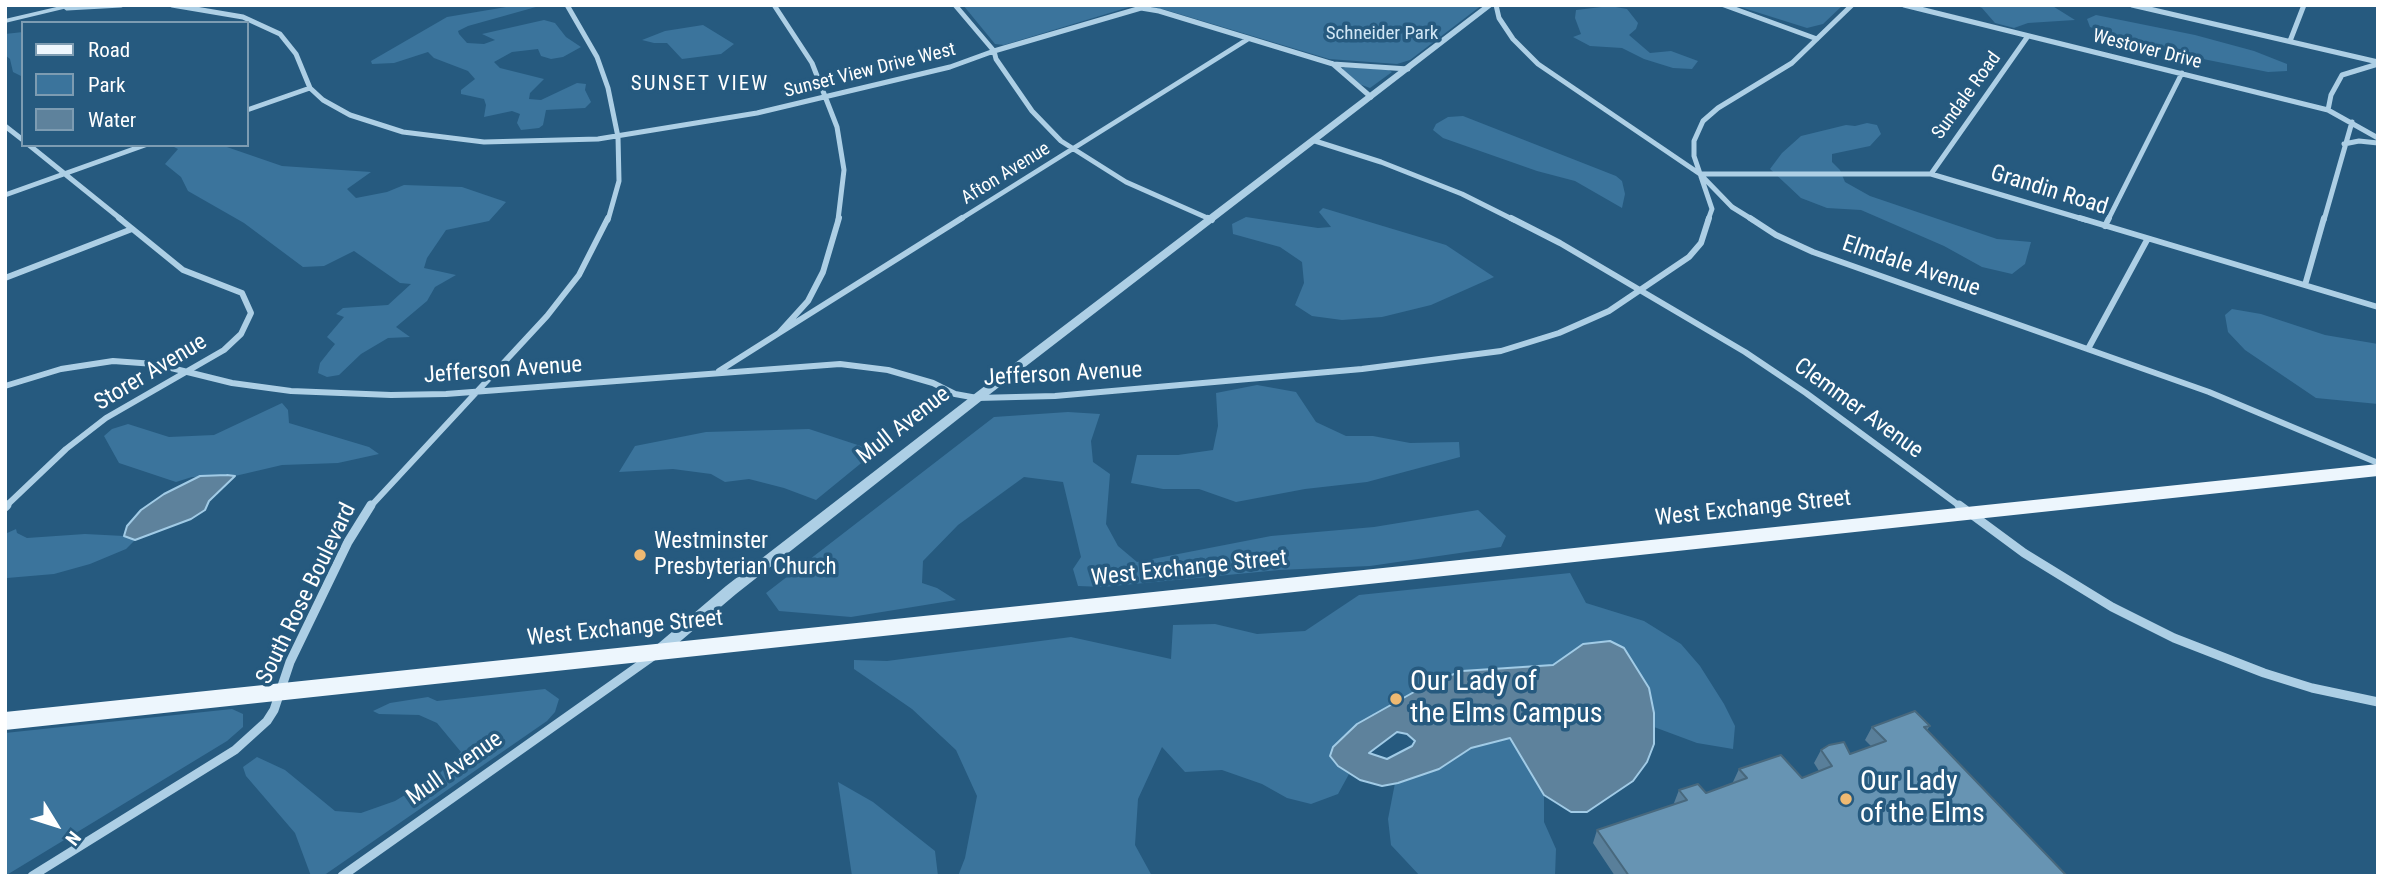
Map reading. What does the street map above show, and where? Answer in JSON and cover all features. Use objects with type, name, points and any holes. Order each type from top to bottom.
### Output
[{"type":"main road","name":"West Exchange Street","points":[[5,721],[2378,470]]},
{"type":"street","points":[[5,21],[76,5]]},
{"type":"street","points":[[65,7],[121,5]]},
{"type":"street","points":[[172,5],[243,17],[280,34],[296,54],[310,88],[248,110]]},
{"type":"street","name":"South Rose Boulevard","points":[[32,876],[235,750],[267,722],[290,662],[363,516],[388,483],[547,316],[579,275],[611,214],[619,181],[618,137],[608,88],[597,57],[567,5]]},
{"type":"street","points":[[774,5],[803,47],[826,98],[843,152],[843,193],[839,219],[823,272],[808,301],[779,333]]},
{"type":"street","points":[[956,5],[994,51],[996,59],[1032,111],[1074,150],[1126,182],[1212,220]]},
{"type":"street","name":"Mull Avenue","points":[[342,876],[657,653],[731,590],[977,398],[1490,5]]},
{"type":"street","name":"Elmdale Avenue","points":[[1496,5],[1499,18],[1513,39],[1538,64],[1700,174],[1732,207],[1794,243],[2276,418],[2378,463]]},
{"type":"street","points":[[1724,5],[1817,39]]},
{"type":"street","name":"Jefferson Avenue","points":[[5,386],[61,369],[102,362],[139,362],[255,386],[347,395],[477,392],[852,364],[918,378],[955,394],[977,398],[1068,394],[1461,358],[1501,351],[1559,333],[1609,311],[1689,257],[1702,243],[1712,209],[1694,156],[1694,141],[1703,121],[1718,108],[1792,64],[1852,5]]},
{"type":"street","name":"Westover Drive","points":[[1904,5],[2328,110],[2378,141]]},
{"type":"street","points":[[2132,5],[2378,63]]},
{"type":"street","points":[[2290,41],[2304,5]]},
{"type":"street","name":"Sunset View Drive West","points":[[310,88],[323,100],[350,116],[386,128],[424,136],[529,143],[618,137],[826,98],[950,67],[1125,11],[1145,8],[1333,64]]},
{"type":"street","name":"Sundale Road","points":[[1931,174],[2028,36]]},
{"type":"street","name":"Afton Avenue","points":[[715,373],[1248,39]]},
{"type":"street","points":[[2328,110],[2331,95],[2342,75],[2378,63]]},
{"type":"street","points":[[1333,64],[1408,69]]},
{"type":"street","points":[[1333,64],[1371,97]]},
{"type":"street","points":[[2105,226],[2182,73]]},
{"type":"street","points":[[2305,285],[2351,122]]},
{"type":"street","points":[[5,126],[21,139]]},
{"type":"street","name":"Clemmer Avenue","points":[[1315,141],[1413,174],[1495,209],[1560,243],[1713,333],[1806,393],[1967,513],[2068,581],[2174,638],[2264,673],[2312,688],[2378,702]]},
{"type":"street","points":[[2344,144],[2378,141]]},
{"type":"street","name":"Storer Avenue","points":[[5,507],[66,449],[106,418],[210,361],[236,340],[247,325],[250,306],[246,297],[234,288],[183,270],[31,147]]},
{"type":"street","points":[[5,195],[139,147]]},
{"type":"street","name":"Grandin Road","points":[[1700,174],[1931,174],[2378,307]]},
{"type":"street","points":[[5,278],[132,229]]},
{"type":"street","points":[[2088,349],[2147,240]]},
{"type":"green space","points":[[518,5],[543,5],[468,26],[458,31],[459,34],[467,43],[484,44],[495,40],[482,34],[544,20],[555,23],[566,37],[581,47],[563,57],[551,59],[541,56],[538,49],[512,52],[494,62],[500,68],[544,79],[530,93],[529,99],[541,100],[577,83],[586,84],[585,90],[591,102],[585,108],[546,110],[543,125],[521,130],[517,123],[520,114],[512,111],[484,117],[484,99],[461,94],[461,90],[475,79],[468,71],[434,58],[428,52],[394,63],[372,64],[371,61],[447,17]]},
{"type":"green space","points":[[963,5],[1136,5],[1004,45],[995,44]]},
{"type":"green space","name":"Schneider Park","points":[[1140,5],[1482,5],[1410,60],[1397,64],[1329,59],[1166,10]]},
{"type":"green space","points":[[1734,5],[1843,5],[1823,24],[1807,28]]},
{"type":"green space","points":[[1975,5],[2051,5],[2075,20],[2028,23],[2014,28],[1995,23],[1982,8]]},
{"type":"green space","points":[[1610,6],[1627,9],[1638,23],[1629,35],[1650,53],[1671,51],[1698,61],[1692,69],[1673,68],[1644,59],[1622,48],[1590,46],[1573,37],[1581,34],[1575,18],[1576,10]]},
{"type":"green space","points":[[2096,15],[2195,35],[2254,51],[2287,64],[2287,71],[2268,72],[2125,40],[2090,27],[2087,19]]},
{"type":"green space","points":[[703,25],[734,44],[721,54],[682,59],[667,43],[642,40],[665,31]]},
{"type":"green space","points":[[21,32],[21,76],[13,72],[10,59],[5,55],[5,34]]},
{"type":"green space","points":[[1345,67],[1392,72],[1370,88],[1359,84],[1342,69]]},
{"type":"green space","points":[[1463,116],[1616,176],[1622,181],[1625,194],[1622,208],[1575,181],[1537,171],[1443,138],[1433,130],[1436,124],[1448,117]]},
{"type":"green space","points":[[1867,123],[1877,125],[1881,134],[1870,146],[1832,154],[1832,162],[1840,170],[1845,182],[1870,196],[1997,239],[2031,242],[2025,264],[2012,274],[1982,267],[1944,246],[1861,210],[1827,208],[1801,198],[1770,169],[1782,153],[1801,136]]},
{"type":"green space","points":[[174,147],[227,147],[282,166],[371,172],[347,189],[356,198],[387,192],[404,185],[462,187],[506,202],[489,221],[446,230],[427,258],[424,268],[456,275],[435,287],[427,301],[396,327],[410,337],[388,338],[361,354],[339,375],[327,377],[318,373],[320,363],[335,344],[327,337],[344,317],[336,314],[343,308],[388,305],[411,284],[400,283],[354,251],[324,266],[303,267],[244,223],[188,191],[181,177],[165,164],[178,149]]},
{"type":"green space","points":[[1323,208],[1446,245],[1494,277],[1431,305],[1382,317],[1342,320],[1312,316],[1295,305],[1304,283],[1302,262],[1280,247],[1233,234],[1232,224],[1246,217],[1318,228],[1331,227],[1319,212]]},
{"type":"green space","points":[[2232,309],[2261,314],[2325,335],[2378,344],[2378,404],[2316,398],[2245,350],[2228,332],[2225,315]]},
{"type":"green space","points":[[1257,385],[1296,392],[1316,422],[1346,436],[1373,436],[1410,443],[1459,442],[1460,457],[1367,482],[1305,489],[1236,502],[1199,489],[1163,489],[1131,483],[1137,455],[1178,455],[1213,450],[1218,426],[1216,393]]},
{"type":"green space","points":[[282,403],[288,410],[289,423],[369,447],[379,454],[338,463],[282,465],[235,476],[192,477],[176,482],[119,463],[104,436],[112,429],[128,424],[169,437],[214,435]]},
{"type":"green space","points":[[1068,412],[1100,414],[1091,441],[1093,462],[1110,474],[1106,524],[1118,546],[1137,562],[1271,536],[1374,527],[1478,510],[1506,536],[1501,547],[1370,566],[1279,570],[1103,587],[1078,586],[1073,569],[1081,557],[1063,482],[1024,477],[958,525],[923,561],[922,583],[937,588],[956,600],[851,617],[779,611],[766,593],[994,417]]},
{"type":"green space","points":[[809,429],[876,451],[816,500],[749,479],[725,482],[711,474],[673,469],[619,472],[635,446],[706,432]]},
{"type":"green space","points":[[16,529],[17,533],[27,538],[85,534],[124,536],[135,540],[126,549],[90,564],[54,574],[7,578],[5,534]]},
{"type":"green space","points":[[1570,573],[1586,603],[1644,621],[1681,644],[1700,666],[1735,726],[1733,749],[1697,743],[1654,727],[1654,713],[1583,644],[1553,665],[1497,668],[1338,766],[1349,774],[1338,794],[1311,804],[1287,798],[1262,784],[1222,770],[1185,772],[1162,747],[1138,799],[1135,845],[1152,876],[958,876],[965,858],[977,796],[956,750],[912,709],[854,669],[854,660],[887,661],[1071,637],[1171,659],[1173,625],[1215,624],[1257,634],[1305,631],[1359,595]]},
{"type":"green space","points":[[545,689],[559,699],[555,712],[547,721],[323,876],[311,876],[295,833],[246,776],[243,767],[257,757],[285,770],[335,811],[361,813],[395,801],[438,775],[461,752],[437,723],[419,715],[379,714],[373,711],[390,703],[428,697],[437,701]]},
{"type":"green space","points":[[232,709],[243,714],[243,727],[227,741],[5,876],[5,733]]},
{"type":"green space","points":[[1505,737],[1514,741],[1544,795],[1544,822],[1556,849],[1555,876],[1420,876],[1391,845],[1388,819],[1395,783],[1439,769],[1471,748]]},
{"type":"green space","points":[[838,782],[873,802],[935,851],[938,876],[852,876]]},
{"type":"water","points":[[200,476],[235,476],[209,501],[205,510],[191,519],[135,540],[124,536],[127,526],[141,510],[164,494]]},
{"type":"water","points":[[1610,641],[1624,648],[1649,688],[1654,713],[1654,744],[1647,762],[1633,781],[1587,812],[1571,812],[1544,795],[1510,738],[1471,748],[1439,769],[1382,786],[1360,780],[1338,766],[1330,756],[1333,747],[1357,724],[1430,683],[1462,671],[1553,665],[1583,644]],"holes":[[[1397,732],[1407,734],[1415,741],[1412,746],[1387,759],[1369,753]]]},
{"type":"building","name":"Our Lady of the Elms","points":[[1915,711],[1930,726],[1924,727],[2067,876],[1629,876],[1597,830],[1687,800],[1679,790],[1698,784],[1706,793],[1747,778],[1739,769],[1781,755],[1802,778],[1832,766],[1821,750],[1829,745],[1844,742],[1850,754],[1886,741],[1872,727]]},
{"type":"place","name":"Westminster Presbyterian Church","points":[[640,555]]},
{"type":"place","name":"Our Lady of the Elms Campus","points":[[1396,699]]},
{"type":"place","name":"Our Lady of the Elms","points":[[1846,799]]},
{"type":"district","name":"SUNSET VIEW","points":[[700,85]]}]
